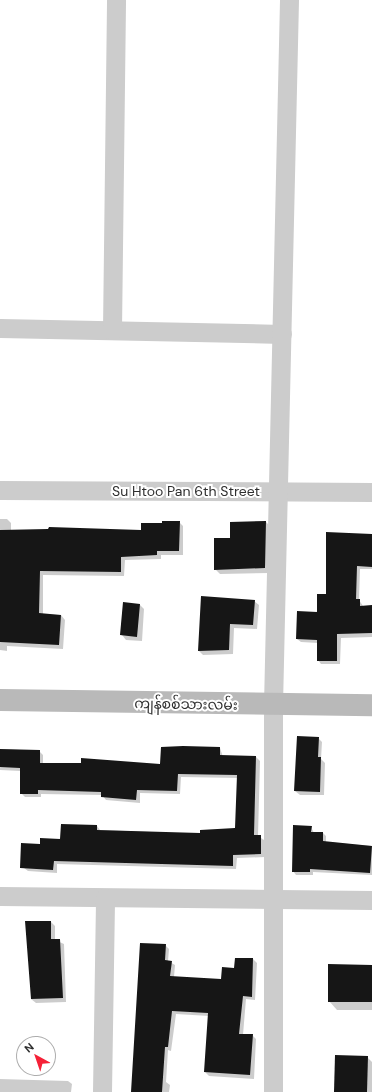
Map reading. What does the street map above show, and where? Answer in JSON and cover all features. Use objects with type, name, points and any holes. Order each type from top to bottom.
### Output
[{"type":"street","points":[[112,330],[116,0]]},
{"type":"street","points":[[273,1092],[273,705],[289,0]]},
{"type":"street","points":[[0,328],[282,334]]},
{"type":"street","name":"Su Htoo Pan 6th Street","points":[[0,490],[372,492]]},
{"type":"street","name":"ကျန်စစ်သားလမ်း","points":[[0,700],[273,705],[372,705]]},
{"type":"street","points":[[0,896],[372,900]]},
{"type":"street","points":[[102,1092],[105,898]]},
{"type":"building","points":[[162,521],[180,521],[179,551],[157,551],[157,555],[121,557],[121,572],[40,571],[39,613],[61,615],[59,645],[0,642],[0,530],[48,529],[49,527],[141,530],[141,523],[162,523]]},
{"type":"building","points":[[266,521],[265,568],[214,570],[214,538],[230,538],[230,522]]},
{"type":"building","points":[[326,532],[372,534],[372,567],[357,566],[356,599],[360,599],[360,606],[372,605],[372,633],[337,634],[337,661],[317,661],[317,640],[296,639],[297,611],[317,612],[317,594],[326,594]]},
{"type":"building","points":[[201,596],[255,600],[253,625],[230,624],[229,650],[198,651]]},
{"type":"building","points":[[123,602],[140,604],[137,637],[120,635]]},
{"type":"building","points":[[297,736],[319,737],[318,757],[321,757],[320,792],[294,791]]},
{"type":"building","points":[[161,747],[220,747],[220,755],[256,756],[254,835],[261,835],[261,854],[233,855],[233,866],[54,861],[53,870],[20,868],[21,843],[40,844],[40,838],[60,839],[61,824],[97,825],[97,830],[200,833],[200,830],[235,828],[237,775],[178,774],[177,791],[137,790],[136,800],[101,797],[101,792],[38,790],[38,794],[20,794],[20,768],[0,767],[0,749],[40,750],[40,763],[81,763],[81,758],[160,764]]},
{"type":"building","points":[[293,825],[312,826],[311,832],[323,832],[323,841],[372,846],[370,873],[310,869],[310,872],[292,872]]},
{"type":"building","points":[[25,921],[51,921],[51,939],[60,939],[63,998],[31,999]]},
{"type":"building","points":[[140,943],[166,944],[165,960],[172,961],[170,976],[221,979],[222,967],[234,968],[235,958],[253,958],[252,997],[243,996],[239,1034],[253,1034],[250,1075],[204,1072],[208,1013],[172,1011],[168,1047],[165,1047],[162,1092],[131,1092]]},
{"type":"building","points":[[328,964],[372,965],[372,1002],[328,1002]]},
{"type":"building","points":[[335,1055],[368,1056],[367,1092],[334,1092]]}]
